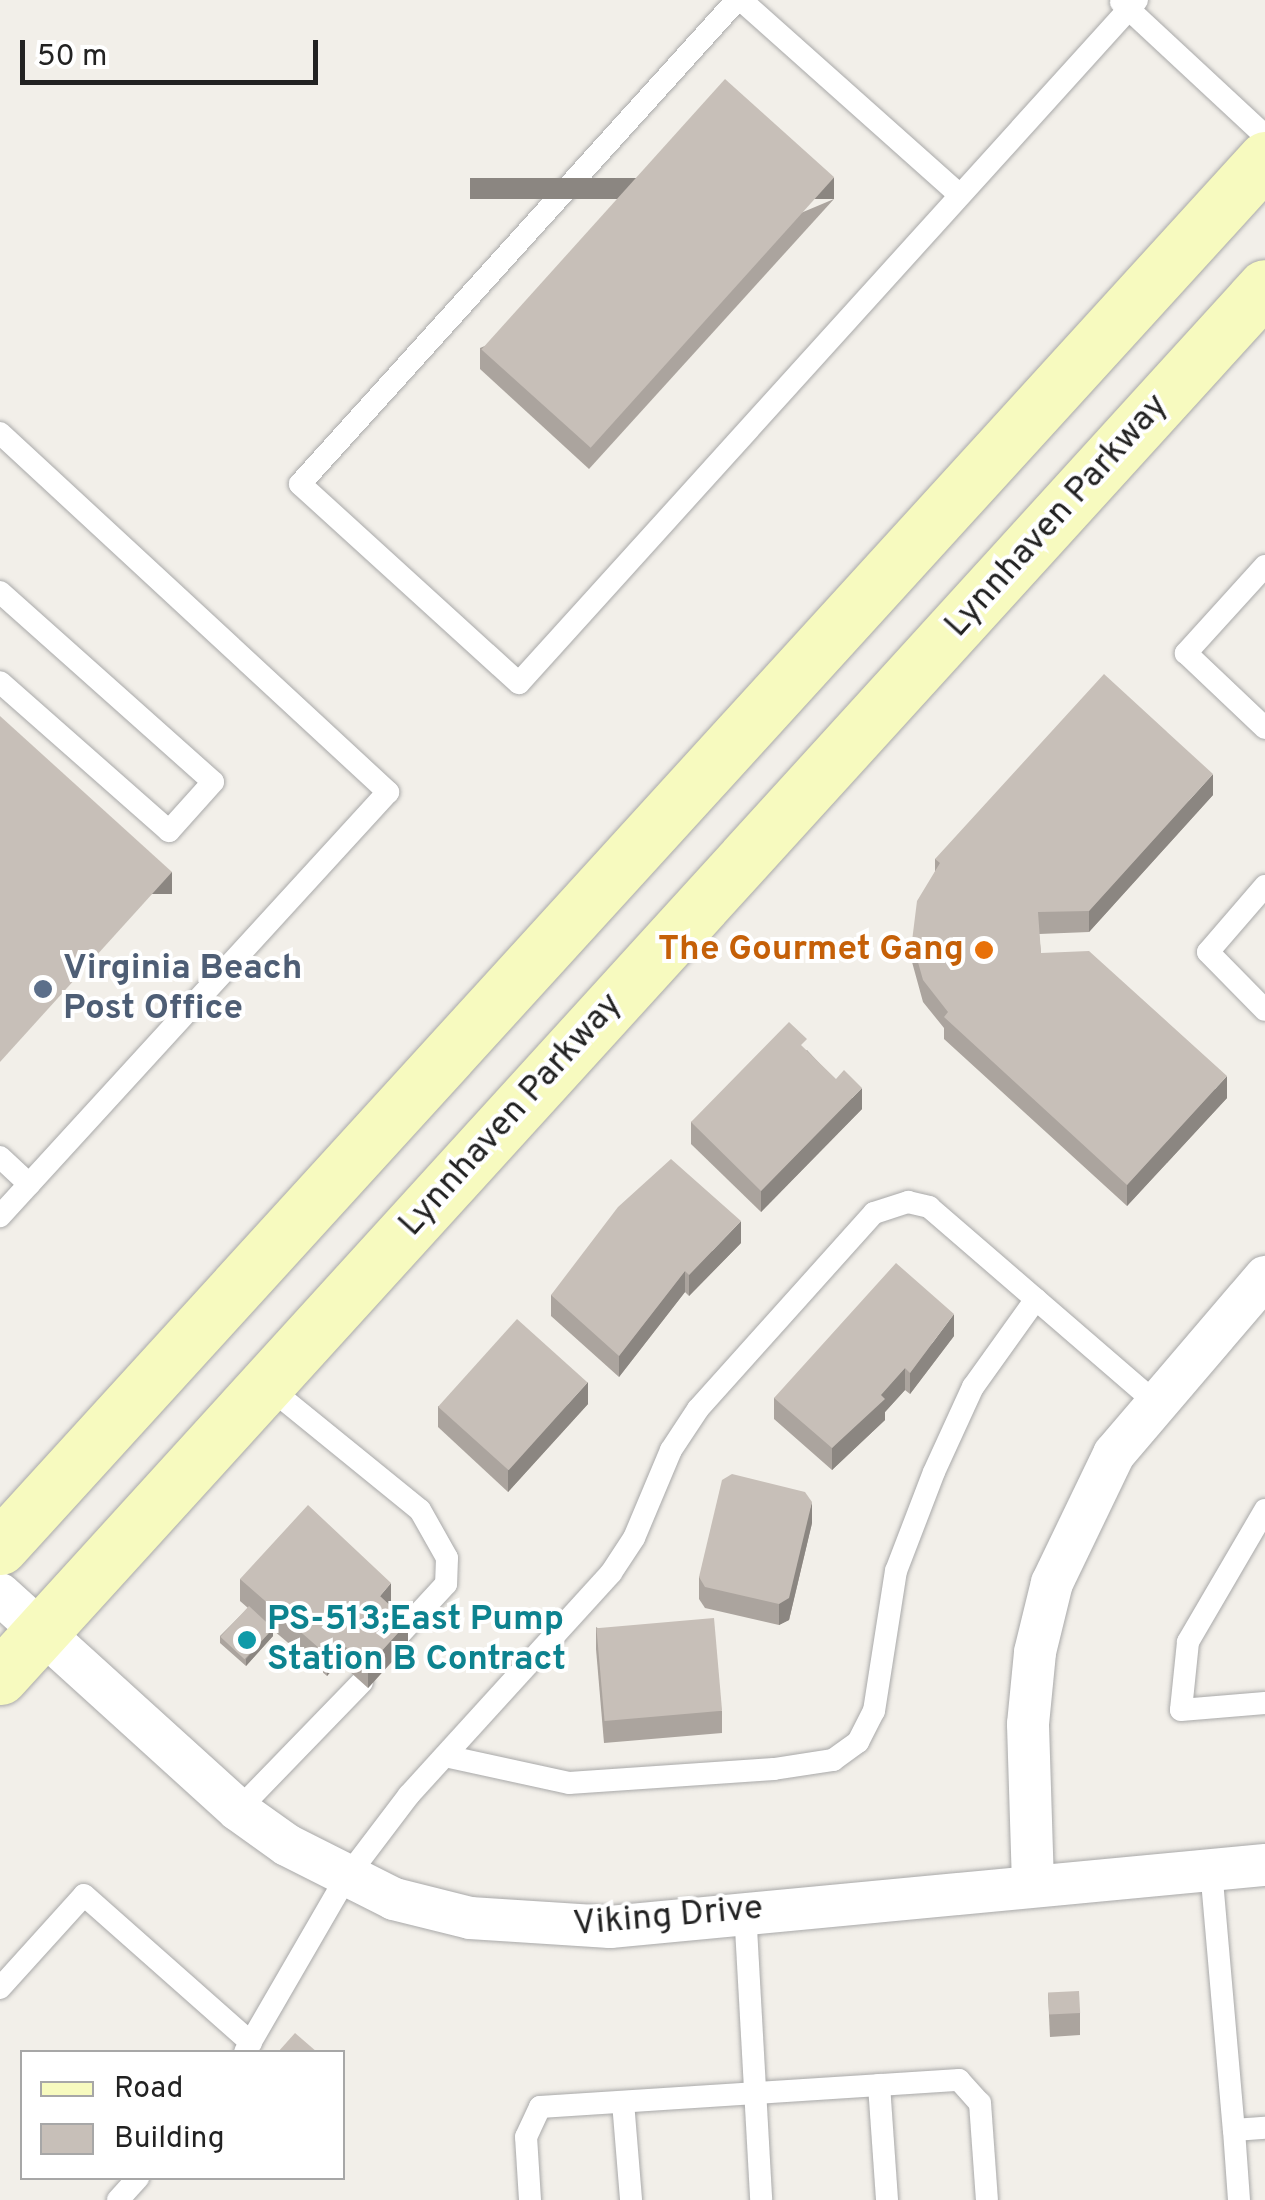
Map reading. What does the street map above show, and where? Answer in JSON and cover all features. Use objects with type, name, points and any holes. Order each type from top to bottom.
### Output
[{"type":"main road","points":[[0,1547],[1265,158]]},
{"type":"main road","name":"Lynnhaven Parkway","points":[[0,1677],[1265,287]]},
{"type":"street","points":[[1033,1884],[1028,1724],[1035,1652],[1052,1582],[1105,1470],[1155,1402],[1265,1276]]},
{"type":"street","name":"Viking Drive","points":[[0,1594],[238,1810],[346,1878],[394,1899],[470,1918],[547,1927],[610,1928],[745,1910],[1265,1865]]},
{"type":"lane","points":[[960,195],[739,0],[300,484],[518,683],[960,195],[1128,3],[1265,136]]},
{"type":"lane","points":[[0,434],[388,792],[0,1216]]},
{"type":"lane","points":[[1265,566],[1186,653],[1265,728]]},
{"type":"lane","points":[[0,592],[212,782],[169,831],[0,682]]},
{"type":"lane","points":[[1265,886],[1208,952],[1265,1010]]},
{"type":"lane","points":[[0,1156],[29,1184]]},
{"type":"lane","points":[[0,1988],[84,1895],[248,2048],[346,1878],[444,1756],[611,1573],[634,1538],[671,1450],[698,1409],[874,1213],[908,1202],[930,1207],[1155,1402]]},
{"type":"lane","points":[[444,1756],[569,1783],[774,1769],[833,1760],[858,1742],[874,1711],[896,1570],[934,1472],[973,1387],[1036,1300]]},
{"type":"lane","points":[[266,1385],[420,1510],[447,1558],[446,1584],[399,1635]]},
{"type":"lane","points":[[1265,1510],[1188,1642],[1182,1710],[1265,1704]]},
{"type":"lane","points":[[238,1810],[362,1682]]},
{"type":"lane","points":[[1211,1870],[1239,2200]]},
{"type":"lane","points":[[745,1910],[761,2200]]},
{"type":"lane","points":[[530,2200],[526,2138],[540,2107],[959,2080],[980,2103],[987,2200]]},
{"type":"lane","points":[[880,2085],[887,2200]]},
{"type":"lane","points":[[622,2102],[632,2200]]},
{"type":"lane","points":[[1234,2130],[1265,2128]]},
{"type":"lane","points":[[118,2200],[136,2180]]},
{"type":"building","points":[[725,79],[834,177],[591,448],[481,350]]},
{"type":"building","points":[[1104,674],[1213,774],[1089,911],[1038,912],[1041,953],[1089,951],[1227,1076],[1127,1185],[944,1017],[948,1012],[923,980],[912,941],[917,901],[940,863],[935,859]]},
{"type":"building","name":"Virginia Beach Post Office","points":[[0,716],[172,872],[0,1062]]},
{"type":"building","points":[[789,1022],[807,1039],[801,1045],[836,1079],[844,1070],[862,1088],[761,1191],[691,1122]]},
{"type":"building","points":[[671,1159],[741,1221],[689,1275],[685,1271],[619,1356],[551,1295],[618,1207]]},
{"type":"building","points":[[896,1263],[954,1314],[910,1373],[905,1368],[881,1395],[885,1399],[832,1448],[774,1398]]},
{"type":"building","points":[[517,1319],[588,1383],[509,1470],[438,1407]]},
{"type":"building","points":[[732,1474],[805,1492],[812,1502],[789,1598],[779,1604],[705,1587],[699,1577],[722,1480]]},
{"type":"building","points":[[308,1505],[391,1583],[380,1596],[408,1622],[368,1666],[339,1641],[327,1655],[240,1579]]},
{"type":"building","name":"PS-513;East Pump Station B Contract","points":[[249,1606],[273,1629],[244,1659],[220,1637]]},
{"type":"building","points":[[714,1618],[722,1711],[605,1721],[596,1628]]},
{"type":"building","points":[[1079,1991],[1080,2013],[1049,2015],[1048,1993]]},
{"type":"building","points":[[295,2033],[315,2050],[280,2050]]},
{"type":"place","name":"The Gourmet Gang","points":[[984,950]]},
{"type":"place","name":"Virginia Beach Post Office","points":[[43,989]]},
{"type":"place","name":"PS-513;East Pump Station B Contract","points":[[247,1640]]}]
